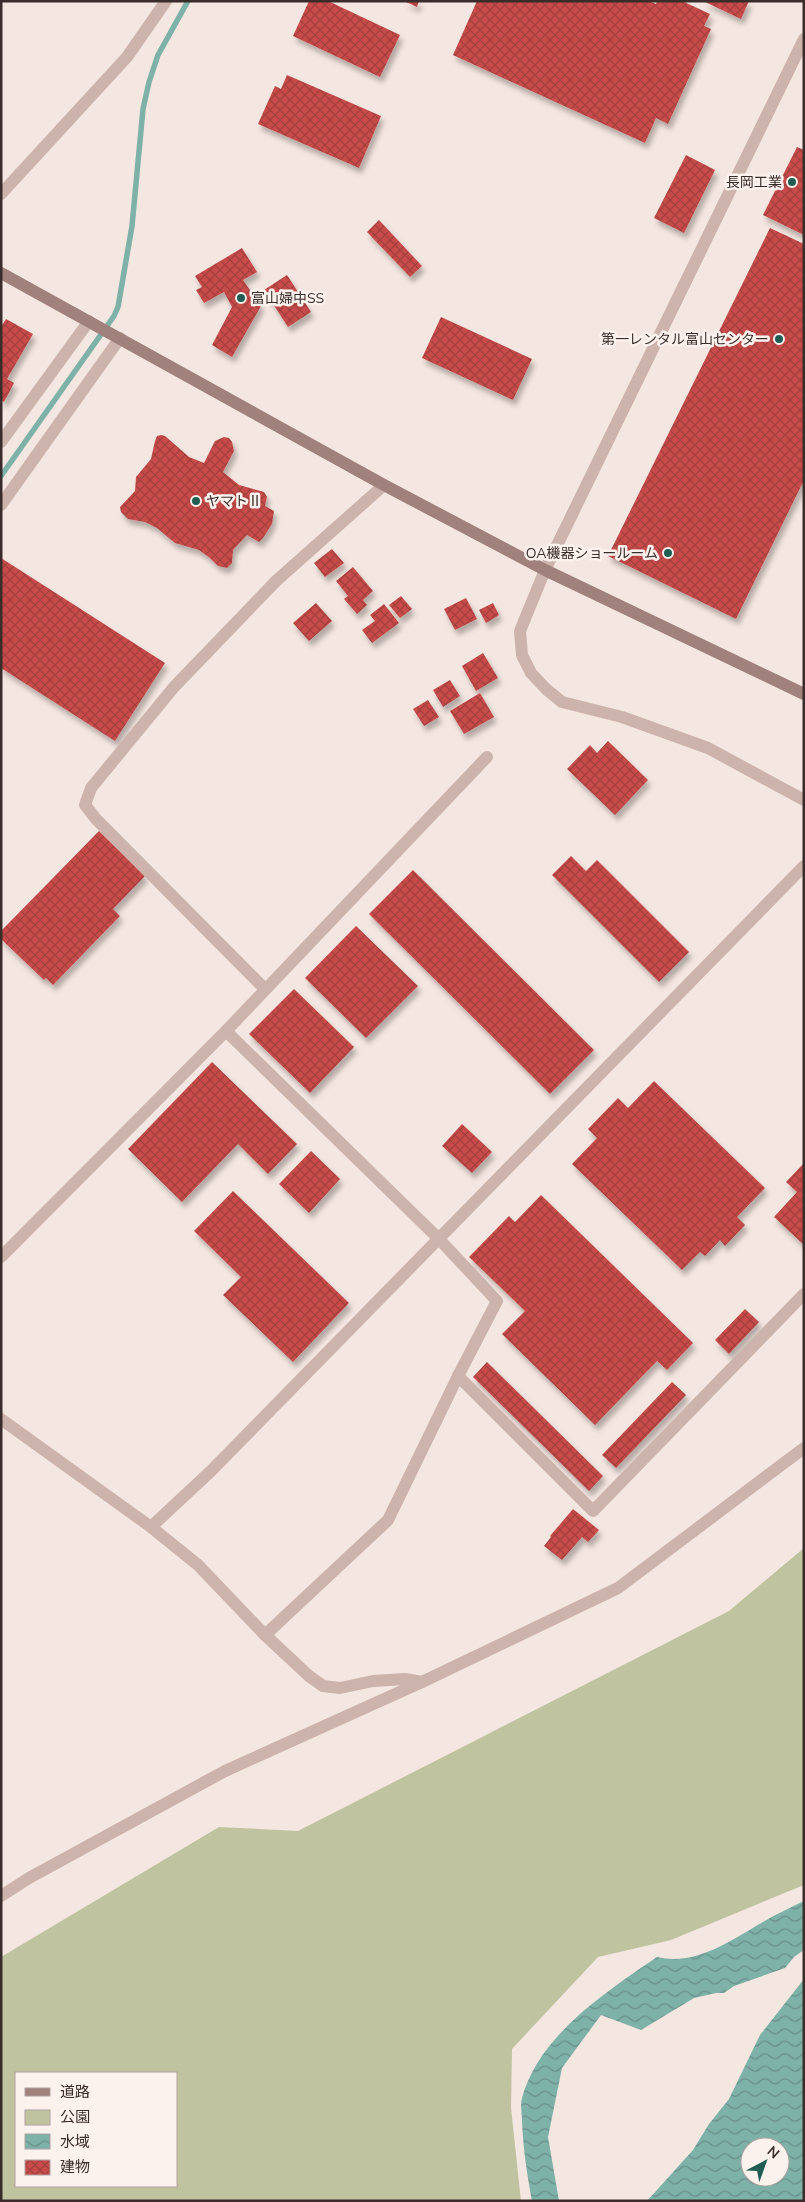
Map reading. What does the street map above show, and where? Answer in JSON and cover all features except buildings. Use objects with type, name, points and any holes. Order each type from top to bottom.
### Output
[{"type":"street","points":[[1,194],[127,57],[166,1]]},
{"type":"street","points":[[804,39],[545,570],[520,631],[522,655],[531,673],[562,702],[622,717],[708,748],[804,800]]},
{"type":"street","points":[[1,272],[384,485],[545,570],[804,694]]},
{"type":"street","points":[[1,442],[90,321]]},
{"type":"street","points":[[1,505],[120,338]]},
{"type":"street","points":[[265,989],[96,819],[85,805],[91,788],[174,687],[276,581],[384,485]]},
{"type":"street","points":[[1,1257],[226,1031],[487,756]]},
{"type":"street","points":[[151,1527],[212,1471],[804,866]]},
{"type":"street","points":[[226,1031],[439,1239],[497,1301],[388,1520],[265,1635]]},
{"type":"street","points":[[458,1376],[593,1511],[804,1294]]},
{"type":"street","points":[[1,1419],[151,1527],[198,1565],[265,1635],[308,1676],[323,1686],[340,1688],[373,1681],[405,1679],[422,1682]]},
{"type":"street","points":[[1,1896],[30,1878],[225,1771],[422,1682],[618,1588],[804,1448]]},
{"type":"green space","points":[[804,1548],[804,1885],[671,1940],[598,1957],[512,2049],[511,2108],[521,2201],[1,2201],[1,1957],[219,1827],[298,1831],[729,1611]]},
{"type":"water","points":[[804,1901],[804,1950],[794,1957],[785,1968],[734,1986],[724,1993],[694,1998],[641,2030],[601,2015],[562,2068],[548,2137],[559,2201],[532,2201],[524,2151],[521,2101],[531,2075],[543,2054],[559,2035],[596,2000],[657,1957],[671,1959],[699,1955],[725,1944],[773,1916]]},
{"type":"water","points":[[804,1979],[804,2201],[647,2201],[693,2150],[709,2124],[729,2099],[760,2035]]},
{"type":"waterway","points":[[1,476],[114,316],[118,307],[132,226],[143,109],[149,82],[158,55],[188,1]]},
{"type":"place","name":"長岡工業","points":[[792,182]]},
{"type":"place","name":"富山婦中SS","points":[[241,298]]},
{"type":"place","name":"第一レンタル富山センター","points":[[779,339]]},
{"type":"place","name":"ヤマトⅡ","points":[[196,501]]},
{"type":"place","name":"OA機器ショールーム","points":[[668,553]]}]
